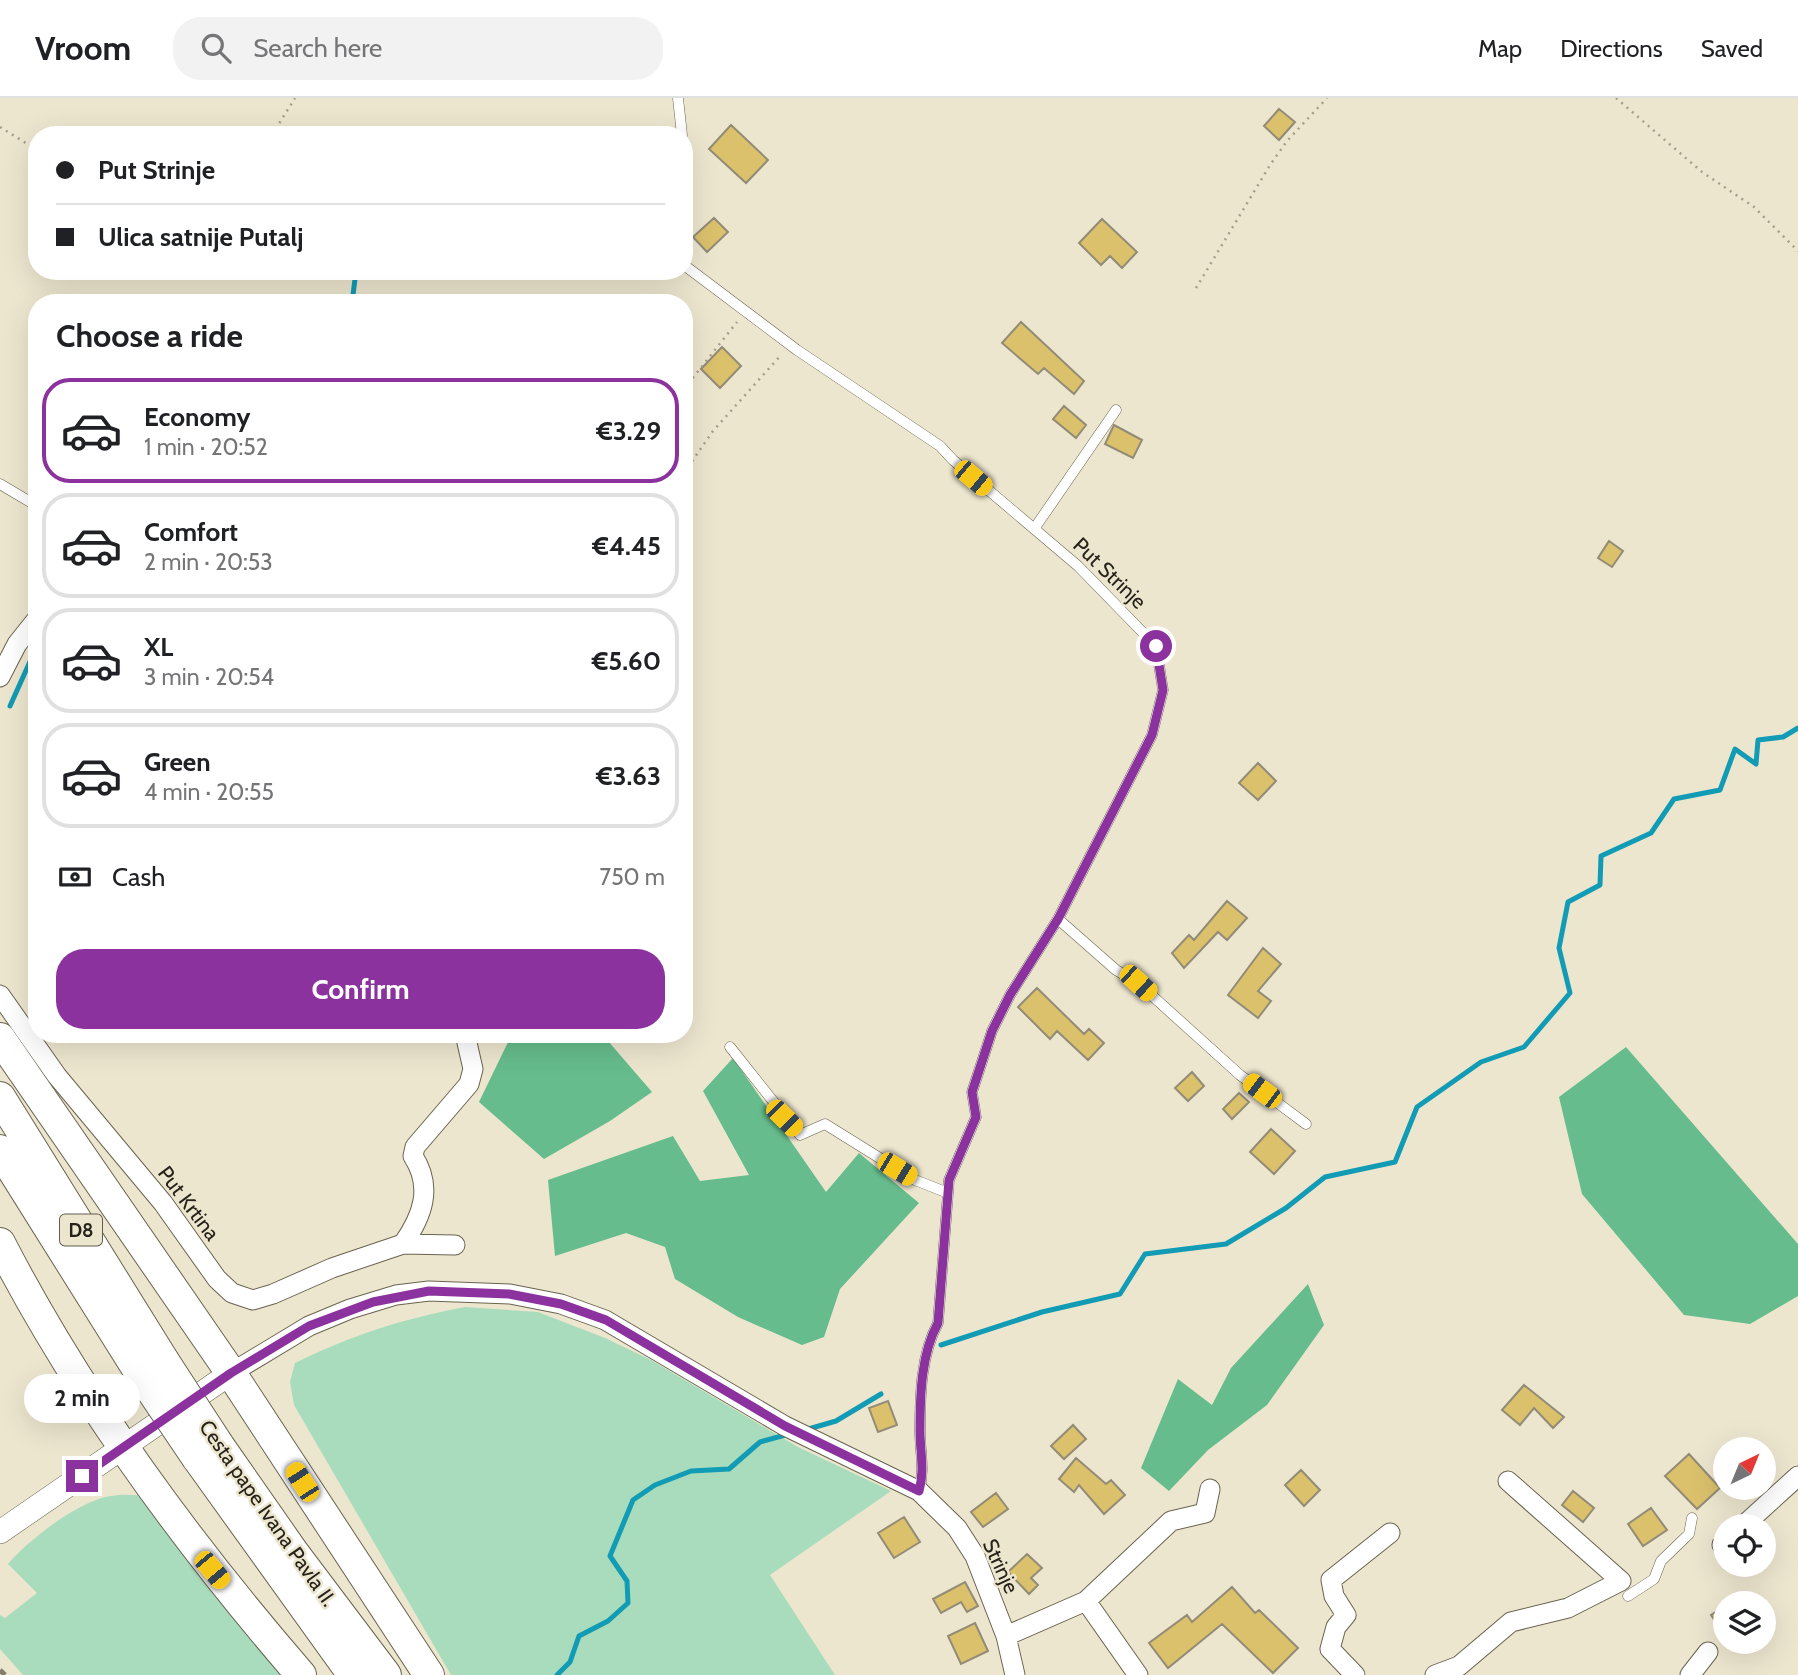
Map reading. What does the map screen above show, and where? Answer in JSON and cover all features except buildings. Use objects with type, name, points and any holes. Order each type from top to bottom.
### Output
[{"type":"main road","points":[[0,1038],[231,1373],[429,1675]]},
{"type":"main road","name":"Cesta pape Ivana Pavla II.","points":[[0,1097],[153,1368]]},
{"type":"main road","name":"Cesta pape Ivana Pavla II.","points":[[0,1150],[153,1368],[353,1675]]},
{"type":"main road","points":[[0,1243],[57,1345],[122,1448],[212,1570],[301,1675]]},
{"type":"main road","name":"Cesta pape Ivana Pavla II.","points":[[208,1451],[293,1553],[386,1675]]},
{"type":"street","points":[[0,677],[28,631]]},
{"type":"street","name":"Put Krtina","points":[[0,995],[28,1035]]},
{"type":"street","name":"Put Krtina","points":[[34,1043],[57,1076],[163,1203],[218,1279],[232,1293],[253,1300],[274,1294],[332,1268],[403,1244],[455,1245]]},
{"type":"street","points":[[403,1244],[417,1225],[423,1208],[425,1187],[422,1170],[413,1156],[415,1147],[469,1084],[473,1069],[468,1043]]},
{"type":"street","name":"Strinje","points":[[231,1373],[309,1326],[350,1308],[396,1295],[429,1291],[509,1294],[561,1304],[606,1320],[785,1426],[919,1491],[957,1528],[975,1556],[1006,1636],[1015,1675]]},
{"type":"street","points":[[0,1532],[231,1373]]},
{"type":"street","points":[[1756,1514],[1798,1476]]},
{"type":"street","points":[[1435,1675],[1459,1666],[1511,1622],[1568,1608],[1625,1588],[1508,1481]]},
{"type":"street","points":[[1006,1636],[1086,1601],[1171,1521],[1205,1513],[1210,1489]]},
{"type":"street","points":[[1355,1675],[1330,1649],[1336,1627],[1346,1615],[1334,1596],[1331,1580],[1391,1533]]},
{"type":"street","points":[[1086,1601],[1138,1675]]},
{"type":"street","points":[[1690,1675],[1708,1652]]},
{"type":"lane","points":[[678,98],[681,126]]},
{"type":"lane","name":"Put Strinje","points":[[693,272],[790,345],[940,446],[1078,566],[1156,646],[1163,690],[1152,735],[1058,919],[1010,995],[992,1031],[972,1092],[976,1117],[949,1180],[938,1323],[926,1343],[920,1432],[924,1475],[919,1491]]},
{"type":"lane","points":[[1034,529],[1115,410]]},
{"type":"lane","points":[[0,484],[28,501]]},
{"type":"lane","points":[[1058,919],[1116,970],[1138,983],[1240,1075],[1306,1124]]},
{"type":"lane","points":[[730,1047],[800,1135],[825,1124],[915,1180],[948,1194]]},
{"type":"lane","points":[[1625,1588],[1654,1579],[1661,1561],[1689,1534],[1692,1518]]},
{"type":"path","points":[[278,126],[295,98]]},
{"type":"path","points":[[1196,288],[1270,165],[1287,141],[1327,98]]},
{"type":"path","points":[[1616,98],[1702,172],[1754,207],[1798,251]]},
{"type":"path","points":[[0,127],[28,144]]},
{"type":"path","points":[[693,378],[746,311]]},
{"type":"path","points":[[693,460],[713,431],[790,345]]},
{"type":"green space","points":[[508,1043],[610,1043],[652,1092],[610,1121],[544,1159],[479,1102]]},
{"type":"green space","points":[[1626,1047],[1798,1244],[1798,1296],[1750,1324],[1684,1315],[1582,1194],[1559,1097]]},
{"type":"green space","points":[[733,1058],[826,1192],[859,1153],[919,1203],[840,1289],[824,1337],[802,1345],[738,1317],[675,1279],[665,1247],[626,1233],[555,1256],[548,1180],[673,1136],[700,1181],[749,1175],[703,1091]]},
{"type":"green space","points":[[1308,1284],[1324,1325],[1267,1405],[1208,1450],[1169,1491],[1141,1468],[1178,1379],[1212,1405],[1231,1368]]},
{"type":"green space","points":[[465,1307],[538,1312],[605,1338],[651,1360],[798,1447],[891,1491],[770,1575],[835,1675],[451,1675],[294,1405],[290,1382],[295,1363],[337,1344],[399,1323]]},
{"type":"green space","points":[[144,1495],[285,1675],[23,1675],[0,1649],[0,1615],[5,1618],[37,1593],[8,1564],[17,1554],[55,1522],[85,1505],[111,1496]]},
{"type":"waterway","points":[[353,294],[355,280]]},
{"type":"waterway","points":[[10,706],[28,666]]},
{"type":"waterway","points":[[941,1345],[1042,1312],[1120,1294],[1145,1254],[1226,1244],[1286,1208],[1325,1177],[1395,1162],[1417,1107],[1481,1062],[1524,1047],[1570,993],[1559,948],[1568,902],[1600,885],[1601,856],[1651,833],[1674,799],[1720,790],[1735,749],[1756,764],[1758,740],[1783,737],[1798,728]]},
{"type":"waterway","points":[[805,1430],[836,1421],[881,1394]]},
{"type":"waterway","points":[[557,1675],[570,1662],[579,1636],[608,1621],[628,1603],[627,1581],[610,1556],[633,1500],[655,1485],[691,1471],[729,1469],[760,1442],[789,1434]]},
{"type":"railway","points":[[0,1670],[5,1675]]},
{"type":"route","points":[[82,1476],[231,1373],[309,1326],[350,1308],[396,1295],[429,1291],[509,1294],[561,1304],[606,1320],[785,1426],[919,1491],[924,1475],[920,1432],[926,1343],[938,1323],[949,1180],[976,1117],[972,1092],[992,1031],[1010,995],[1052,930],[1152,735],[1163,690],[1156,646]]}]
